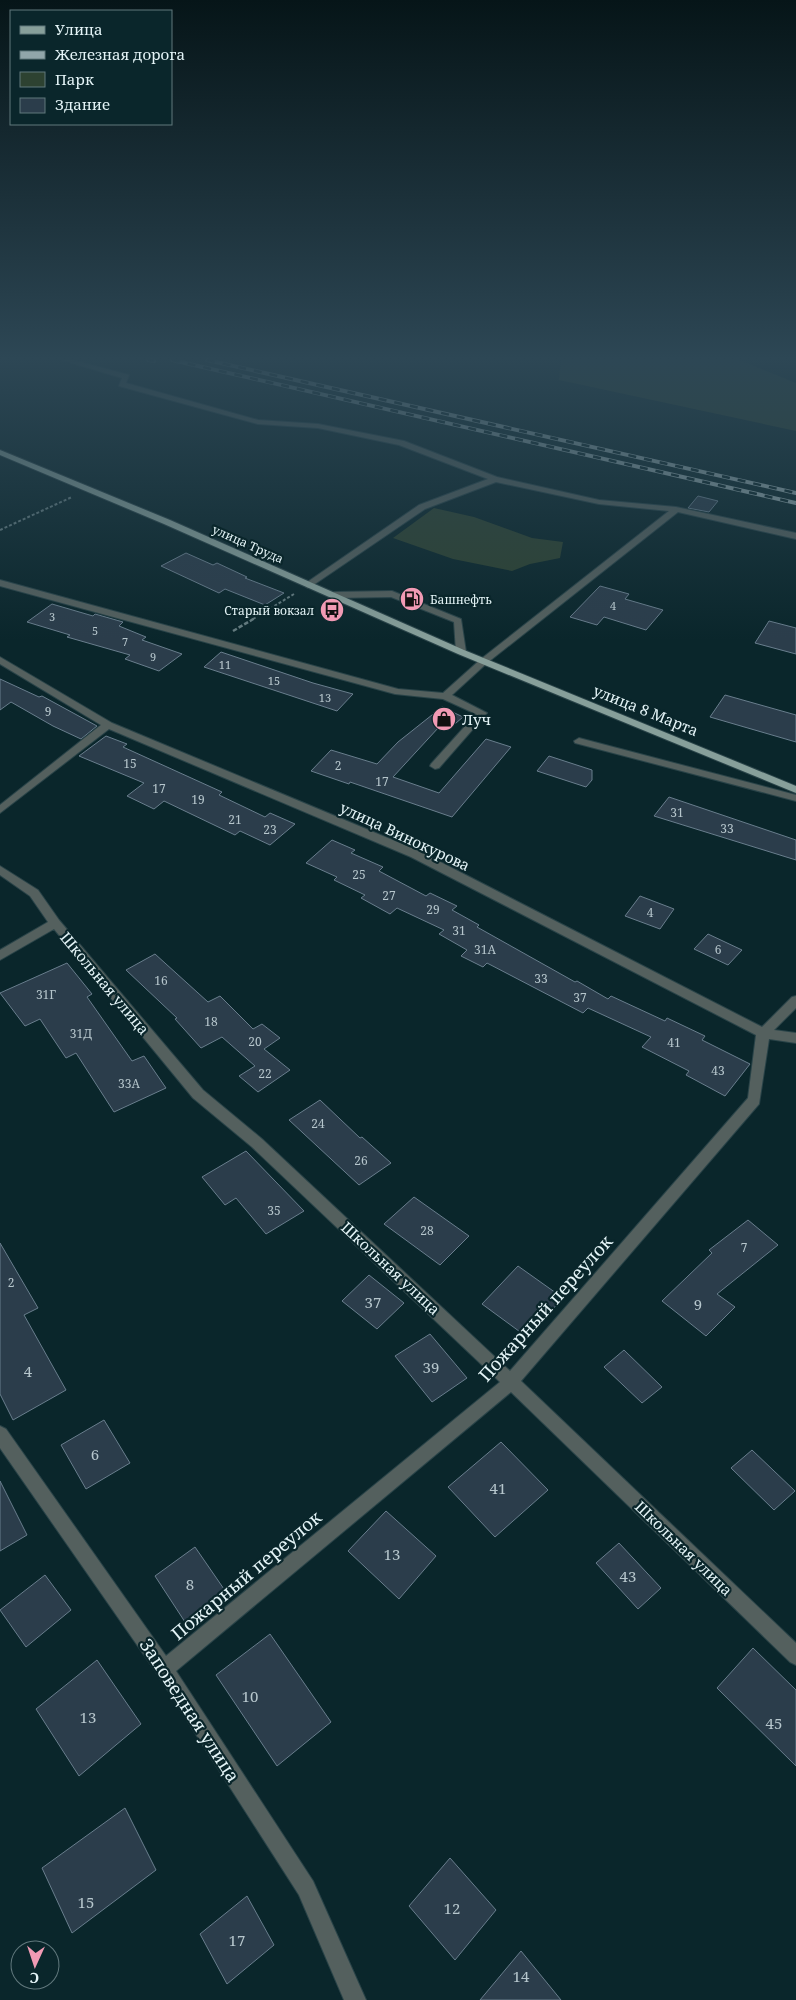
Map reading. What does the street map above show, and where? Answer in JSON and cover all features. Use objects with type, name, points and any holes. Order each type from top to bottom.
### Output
[{"type":"main road","name":"улица Труда","points":[[3,453],[484,661]]},
{"type":"main road","name":"улица 8 Марта","points":[[484,661],[796,790]]},
{"type":"street","points":[[429,453],[495,478],[599,502],[676,509],[796,536]]},
{"type":"street","points":[[309,585],[422,507],[495,478]]},
{"type":"street","points":[[445,696],[484,661],[676,509]]},
{"type":"street","points":[[0,583],[398,692],[445,696],[482,713],[435,766]]},
{"type":"street","points":[[334,595],[392,594],[458,621],[461,652]]},
{"type":"street","name":"улица Винокурова","points":[[0,660],[108,724],[415,854],[763,1034],[796,1038]]},
{"type":"street","points":[[0,810],[108,724]]},
{"type":"street","points":[[579,741],[796,798]]},
{"type":"street","name":"Школьная улица","points":[[0,870],[34,893],[55,923],[198,1094],[257,1143],[511,1382],[796,1656]]},
{"type":"street","points":[[0,956],[55,923]]},
{"type":"street","points":[[763,1034],[796,1000]]},
{"type":"street","name":"Пожарный переулок","points":[[164,1669],[511,1382],[754,1100],[763,1034]]},
{"type":"street","name":"Заповедная улица","points":[[0,1434],[164,1669],[306,1888],[355,2000]]},
{"type":"path","points":[[0,530],[88,490]]},
{"type":"path","points":[[215,642],[309,585]]},
{"type":"green space","points":[[434,508],[474,517],[532,538],[563,542],[560,558],[530,564],[512,571],[453,559],[393,538]]},
{"type":"building","points":[[698,496],[718,501],[709,512],[688,508]]},
{"type":"building","points":[[186,553],[213,565],[217,563],[247,577],[245,578],[284,593],[265,605],[225,589],[219,593],[161,566]]},
{"type":"building","points":[[600,586],[629,594],[625,599],[663,610],[646,630],[604,617],[597,625],[570,617]]},
{"type":"building","points":[[52,604],[93,616],[95,614],[123,622],[119,626],[146,637],[142,640],[182,654],[159,671],[125,659],[130,655],[67,637],[70,635],[27,622]]},
{"type":"building","points":[[769,621],[796,628],[796,654],[755,643]]},
{"type":"building","points":[[221,652],[313,683],[353,694],[337,711],[204,667]]},
{"type":"building","points":[[0,679],[39,697],[42,696],[97,726],[81,739],[53,726],[11,702],[0,710]]},
{"type":"building","points":[[725,695],[796,715],[796,742],[710,717]]},
{"type":"building","points":[[442,707],[463,717],[449,729],[439,727],[393,777],[439,793],[486,739],[511,747],[452,817],[350,782],[349,784],[311,771],[331,750],[377,764],[398,742]]},
{"type":"building","points":[[106,736],[127,744],[123,747],[222,792],[219,795],[265,817],[270,813],[295,824],[270,845],[240,831],[235,835],[164,801],[154,809],[127,796],[144,783],[79,756]]},
{"type":"building","points":[[549,756],[592,770],[592,780],[586,787],[537,771]]},
{"type":"building","points":[[669,797],[796,840],[796,860],[654,816]]},
{"type":"building","points":[[332,840],[355,850],[351,853],[383,867],[379,871],[426,896],[430,893],[457,906],[452,910],[479,925],[477,927],[575,982],[577,981],[608,999],[611,996],[665,1021],[667,1018],[705,1036],[702,1040],[750,1064],[725,1096],[686,1075],[689,1071],[642,1047],[651,1037],[588,1008],[583,1013],[487,963],[483,967],[461,956],[467,950],[439,934],[444,930],[397,908],[390,914],[361,898],[365,895],[334,880],[337,877],[306,863]]},
{"type":"building","points":[[640,896],[674,909],[660,929],[625,916]]},
{"type":"building","points":[[708,934],[742,950],[728,965],[694,949]]},
{"type":"building","points":[[155,954],[208,1002],[220,996],[253,1029],[262,1024],[280,1038],[264,1049],[290,1070],[258,1092],[239,1076],[255,1066],[222,1037],[201,1048],[175,1019],[177,1018],[126,970]]},
{"type":"building","points":[[67,963],[92,994],[87,997],[132,1061],[144,1056],[166,1088],[114,1112],[76,1053],[66,1058],[40,1019],[25,1026],[0,993]]},
{"type":"building","points":[[320,1100],[360,1138],[362,1137],[391,1163],[359,1185],[289,1120]]},
{"type":"building","points":[[246,1151],[304,1211],[266,1234],[236,1198],[225,1205],[202,1177]]},
{"type":"building","points":[[414,1197],[469,1236],[440,1265],[384,1224]]},
{"type":"building","points":[[748,1220],[778,1245],[717,1294],[735,1307],[706,1336],[662,1301],[712,1253],[709,1250]]},
{"type":"building","points":[[0,1243],[38,1308],[24,1315],[66,1390],[13,1420],[0,1394]]},
{"type":"building","points":[[518,1266],[563,1298],[527,1337],[482,1304]]},
{"type":"building","points":[[369,1275],[404,1303],[377,1329],[342,1301]]},
{"type":"building","points":[[430,1334],[467,1378],[432,1402],[395,1356]]},
{"type":"building","points":[[624,1350],[662,1387],[642,1403],[604,1367]]},
{"type":"building","points":[[104,1420],[130,1463],[86,1489],[61,1445]]},
{"type":"building","points":[[501,1442],[548,1490],[495,1537],[448,1487]]},
{"type":"building","points":[[752,1450],[795,1491],[774,1510],[731,1468]]},
{"type":"building","points":[[0,1481],[27,1535],[0,1551]]},
{"type":"building","points":[[386,1511],[436,1556],[399,1599],[348,1551]]},
{"type":"building","points":[[619,1543],[661,1588],[638,1609],[596,1563]]},
{"type":"building","points":[[195,1547],[226,1592],[185,1622],[155,1576]]},
{"type":"building","points":[[45,1575],[71,1610],[26,1647],[0,1610]]},
{"type":"building","points":[[270,1634],[331,1722],[277,1766],[216,1675]]},
{"type":"building","points":[[753,1648],[796,1690],[796,1766],[717,1688]]},
{"type":"building","points":[[97,1660],[141,1724],[79,1776],[36,1709]]},
{"type":"building","points":[[125,1808],[156,1870],[72,1933],[42,1868]]},
{"type":"building","points":[[450,1858],[496,1910],[455,1960],[409,1906]]},
{"type":"building","points":[[247,1896],[274,1945],[227,1984],[200,1934]]},
{"type":"building","points":[[521,1951],[561,2000],[480,2000]]},
{"type":"railway","points":[[579,453],[796,503]]},
{"type":"railway","points":[[620,453],[796,493]]},
{"type":"place","name":"Башнефть","points":[[412,599]]},
{"type":"place","name":"Старый вокзал","points":[[332,610]]},
{"type":"place","name":"Луч","points":[[444,719]]}]
